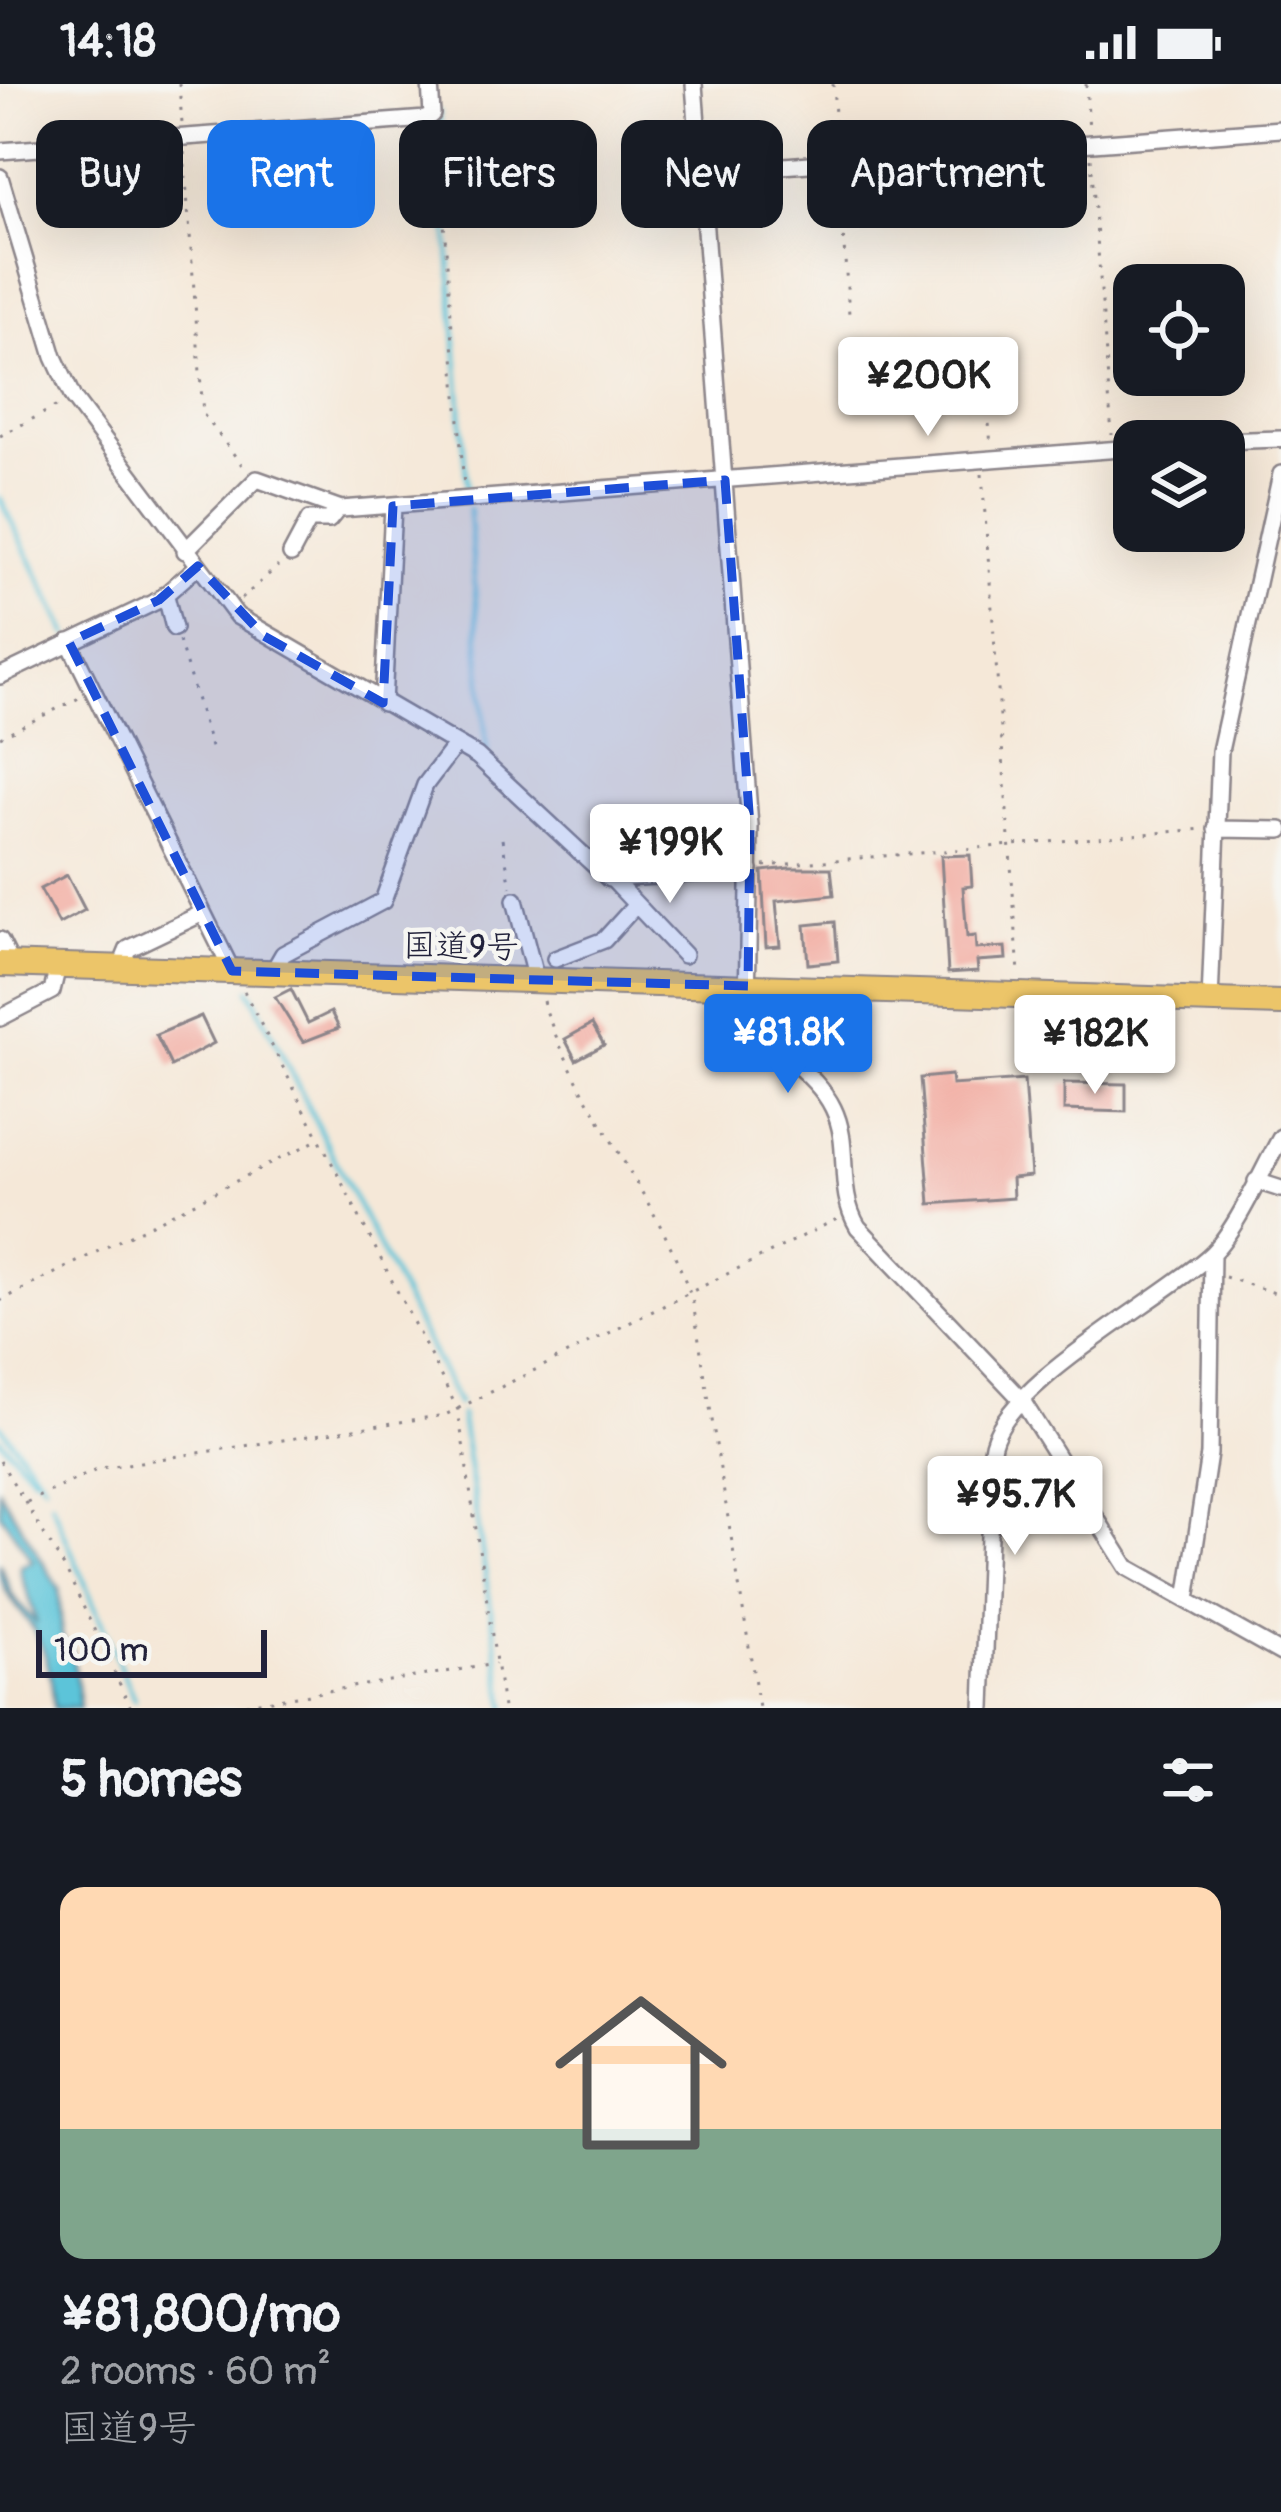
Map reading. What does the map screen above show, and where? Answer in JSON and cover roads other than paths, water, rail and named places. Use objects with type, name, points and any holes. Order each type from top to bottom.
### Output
[{"type":"highway","name":"国道9号","points":[[6,964],[1281,1003]]},
{"type":"street","points":[[0,152],[431,116],[430,84]]},
{"type":"street","points":[[694,84],[697,120]]},
{"type":"street","points":[[783,165],[1281,129]]},
{"type":"street","points":[[0,177],[54,357],[73,398],[230,608],[264,636],[456,745],[514,787],[684,955]]},
{"type":"street","points":[[705,228],[750,868],[747,1008],[761,1033],[835,1112],[849,1212],[1021,1399],[1127,1567],[1281,1653]]},
{"type":"street","points":[[1245,440],[1281,439]]},
{"type":"street","points":[[185,550],[253,480],[338,508],[1113,449]]},
{"type":"street","points":[[1210,1001],[1220,751],[1281,474]]},
{"type":"street","points":[[383,703],[393,506]]},
{"type":"street","points":[[291,554],[309,520],[333,518],[338,508]]},
{"type":"street","points":[[0,676],[166,596],[198,566]]},
{"type":"street","points":[[166,596],[174,628]]},
{"type":"street","points":[[69,642],[232,971]]},
{"type":"street","points":[[272,973],[283,954],[383,901],[424,785],[456,745]]},
{"type":"street","points":[[1216,829],[1281,830]]},
{"type":"street","points":[[613,880],[750,868]]},
{"type":"street","points":[[514,900],[536,980]]},
{"type":"street","points":[[555,959],[604,940],[634,907]]},
{"type":"street","points":[[120,968],[128,950],[203,913]]},
{"type":"street","points":[[0,940],[6,964]]},
{"type":"street","points":[[0,1018],[52,991],[58,966]]},
{"type":"street","points":[[983,1708],[993,1434],[1021,1399],[1212,1254],[1281,1137]]},
{"type":"street","points":[[1256,1180],[1281,1189]]},
{"type":"street","points":[[1187,1600],[1209,1454],[1212,1254]]},
{"type":"water","points":[[0,1491],[59,1589],[62,1637],[72,1650],[80,1708],[54,1708],[43,1650],[3,1584],[0,1563],[12,1595],[37,1624],[21,1572],[21,1566],[33,1561],[0,1513]]},
{"type":"waterway","points":[[439,112],[467,490]]},
{"type":"waterway","points":[[0,498],[68,635]]},
{"type":"waterway","points":[[469,509],[487,754]]},
{"type":"waterway","points":[[249,989],[458,1404]]},
{"type":"waterway","points":[[461,1415],[506,1708]]},
{"type":"waterway","points":[[0,1425],[44,1484]]},
{"type":"waterway","points":[[0,1439],[33,1476]]},
{"type":"waterway","points":[[51,1502],[134,1700]]}]
